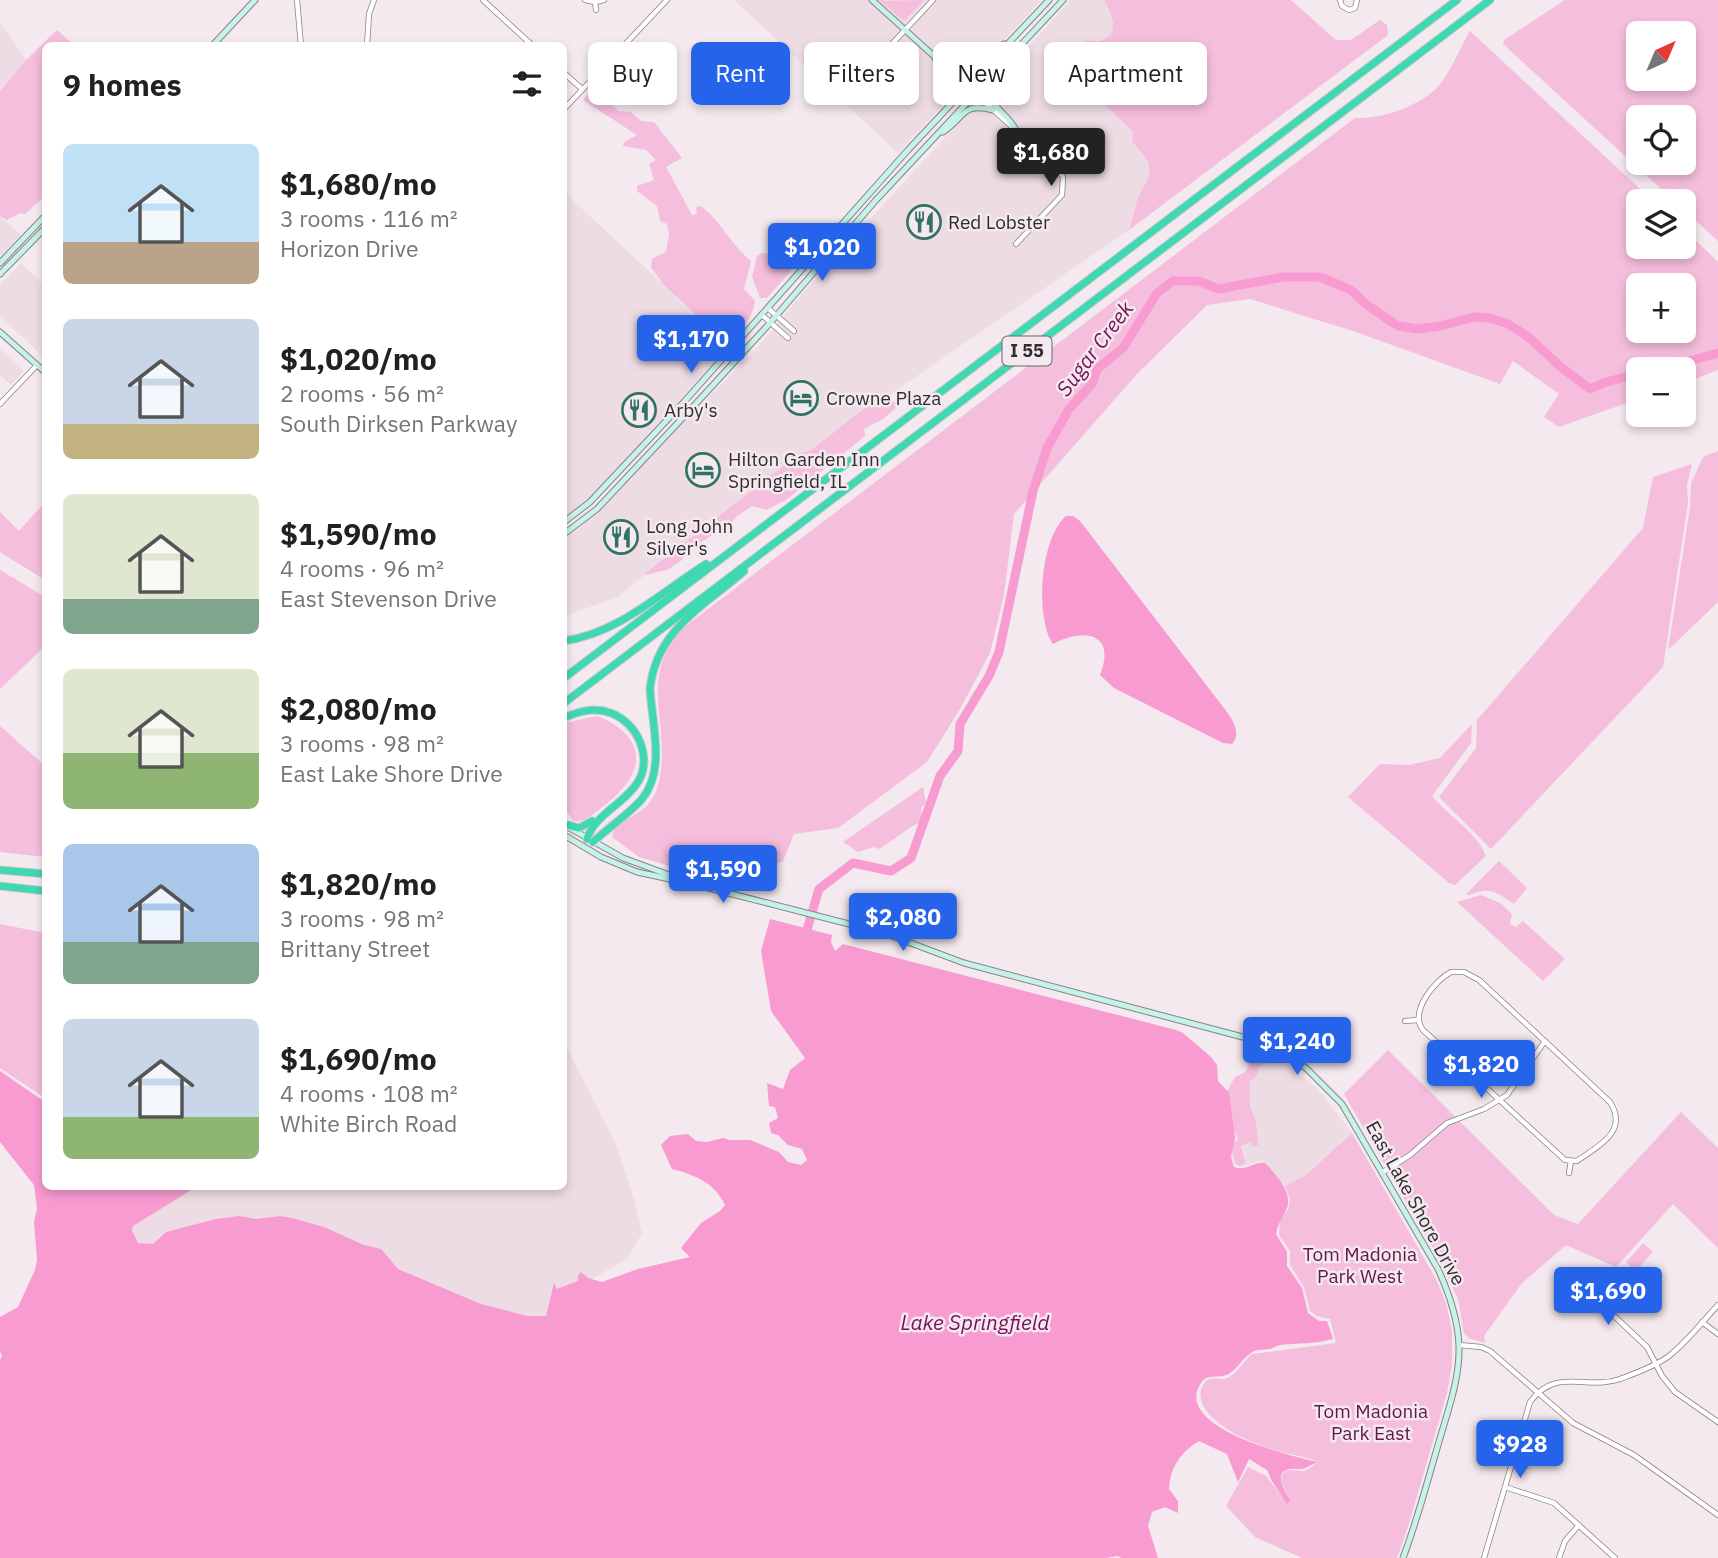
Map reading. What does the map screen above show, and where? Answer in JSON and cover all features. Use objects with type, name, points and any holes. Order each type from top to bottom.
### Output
[{"type":"highway","name":"I 55","points":[[567,676],[1457,0]]},
{"type":"highway","name":"I 55","points":[[567,701],[1490,0]]},
{"type":"highway","points":[[590,841],[635,806],[652,783],[656,764],[651,677],[667,638],[678,625],[788,532]]},
{"type":"highway","points":[[567,640],[594,634],[617,624],[748,538]]},
{"type":"highway","points":[[567,717],[583,711],[604,711],[617,715],[633,729],[642,745],[643,762],[638,782],[627,796],[594,823],[590,841]]},
{"type":"highway","points":[[567,825],[582,827],[627,796]]},
{"type":"highway","points":[[0,870],[42,874]]},
{"type":"highway","points":[[0,886],[42,891]]},
{"type":"main road","points":[[216,42],[255,0]]},
{"type":"main road","points":[[872,0],[933,55]]},
{"type":"main road","points":[[1023,42],[1063,0]]},
{"type":"main road","points":[[1010,42],[1048,1]]},
{"type":"main road","points":[[1008,42],[1013,39]]},
{"type":"main road","points":[[567,520],[590,502],[769,309],[871,191],[951,105]]},
{"type":"main road","points":[[567,532],[597,509],[771,323],[965,105]]},
{"type":"main road","points":[[996,105],[1012,120],[1017,132]]},
{"type":"main road","points":[[934,137],[947,129],[969,108],[993,110]]},
{"type":"main road","points":[[0,261],[42,219]]},
{"type":"main road","points":[[0,274],[42,231]]},
{"type":"main road","points":[[0,332],[42,369]]},
{"type":"main road","points":[[567,826],[590,841],[635,863],[692,884]]},
{"type":"main road","points":[[567,837],[637,872],[692,884]]},
{"type":"main road","points":[[585,848],[590,841]]},
{"type":"main road","name":"East Lake Shore Drive","points":[[692,884],[848,923],[884,933],[964,963],[1220,1030],[1276,1049],[1306,1068],[1338,1098],[1446,1287],[1456,1320],[1459,1345],[1453,1393],[1403,1558]]},
{"type":"street","points":[[297,0],[301,42]]},
{"type":"street","points":[[367,42],[367,28],[374,0]]},
{"type":"street","points":[[483,0],[530,42]]},
{"type":"street","points":[[584,0],[604,0]]},
{"type":"street","points":[[567,106],[667,0]]},
{"type":"street","points":[[894,42],[933,0]]},
{"type":"street","points":[[1340,0],[1342,6],[1349,10],[1355,8],[1357,0]]},
{"type":"street","points":[[1048,1],[1055,8]]},
{"type":"street","points":[[595,2],[596,10]]},
{"type":"street","points":[[567,76],[582,89]]},
{"type":"street","points":[[987,105],[1062,174],[1064,185],[1058,200],[1016,244]]},
{"type":"street","points":[[769,309],[793,331]]},
{"type":"street","points":[[762,316],[788,338]]},
{"type":"street","points":[[0,404],[37,365]]},
{"type":"street","points":[[1451,972],[1464,972],[1479,980],[1545,1041],[1605,1097],[1615,1111],[1615,1126],[1608,1139],[1577,1161],[1561,1157],[1423,1030],[1418,1020],[1418,1012],[1440,979],[1451,972]]},
{"type":"street","points":[[1405,1021],[1418,1020]]},
{"type":"street","points":[[1382,1172],[1410,1154],[1447,1123],[1484,1110],[1499,1100],[1515,1085],[1545,1041]]},
{"type":"street","points":[[1569,1173],[1571,1161]]},
{"type":"street","points":[[1557,1308],[1575,1292],[1588,1293],[1647,1347],[1662,1376],[1675,1392],[1718,1422]]},
{"type":"street","points":[[1484,1558],[1530,1402],[1538,1392],[1550,1384],[1563,1381],[1596,1382],[1619,1379],[1668,1357],[1718,1305]]},
{"type":"street","points":[[1702,1322],[1718,1334]]},
{"type":"street","points":[[1459,1345],[1490,1351],[1580,1428],[1634,1455],[1718,1515]]},
{"type":"street","points":[[1505,1487],[1554,1503],[1615,1558]]},
{"type":"street","points":[[1559,1558],[1565,1541],[1579,1525]]},
{"type":"shaded area","points":[[734,0],[1042,0],[1002,42],[933,42],[933,105],[943,105],[898,153],[847,105],[919,105],[919,42],[804,42],[804,65],[790,52],[790,42],[779,42]]},
{"type":"shaded area","points":[[1071,0],[1104,0],[1114,24],[1111,35],[1104,40],[1044,42],[1044,105],[1104,105],[1133,132],[1132,141],[1148,161],[1150,175],[1138,197],[1129,230],[879,402],[698,533],[616,598],[567,615],[567,537],[598,513],[758,347],[806,289],[975,105],[1030,105],[1030,45]]},
{"type":"shaded area","points":[[0,22],[26,60],[0,91]]},
{"type":"shaded area","points":[[567,195],[730,347],[588,499],[567,516]]},
{"type":"shaded area","points":[[0,216],[21,235],[0,257]]},
{"type":"shaded area","points":[[21,263],[42,283],[42,355],[0,316],[0,285]]},
{"type":"shaded area","points":[[0,349],[24,371],[11,385],[0,375]]},
{"type":"shaded area","points":[[567,1048],[617,1147],[642,1233],[628,1258],[580,1286],[548,1322],[140,1256],[121,1225],[174,1190],[567,1190]]},
{"type":"shaded area","points":[[1264,1053],[1288,1065],[1318,1089],[1352,1133],[1306,1175],[1285,1186],[1262,1160],[1241,1167],[1234,1160],[1237,1142],[1230,1091]]},
{"type":"green space","points":[[879,0],[885,1],[924,0],[904,21]]},
{"type":"green space","points":[[1104,0],[1291,0],[1336,40],[1351,40],[1380,20],[1387,25],[1388,35],[1129,230],[1138,197],[1150,175],[1148,161],[1132,141],[1133,132],[1105,105],[1207,105],[1207,42],[1083,42],[1108,37],[1113,27],[1112,16]]},
{"type":"green space","points":[[1565,0],[1718,0],[1718,241],[1696,221],[1696,189],[1661,189],[1646,175],[1696,175],[1696,105],[1626,105],[1626,157],[1503,44],[1504,40]]},
{"type":"green space","points":[[57,30],[71,42],[45,42]]},
{"type":"green space","points":[[1470,31],[1640,189],[1626,189],[1626,259],[1696,259],[1696,241],[1718,262],[1718,370],[1696,378],[1696,357],[1626,357],[1626,403],[1559,427],[1544,417],[1559,394],[1513,361],[1500,384],[1356,332],[1250,299],[1207,305],[1137,374],[1014,514],[1004,595],[990,653],[927,762],[838,828],[794,834],[783,861],[728,883],[639,857],[612,837],[621,823],[647,806],[657,789],[662,762],[658,703],[661,665],[669,646],[683,628],[1355,118],[1399,110],[1420,101],[1437,88]]},
{"type":"green space","points":[[42,45],[42,199],[25,214],[20,213],[7,220],[0,216],[0,91]]},
{"type":"green space","points":[[591,105],[612,105],[619,111],[631,112],[641,121],[654,122],[682,158],[666,167],[692,215],[697,214],[696,207],[701,206],[751,261],[744,289],[755,301],[754,307],[730,347],[663,284],[651,267],[652,259],[666,252],[669,234],[667,224],[660,221],[657,206],[637,191],[637,186],[654,180],[649,164],[656,160],[646,150],[623,146],[624,142],[637,135]]},
{"type":"green space","points":[[785,248],[803,257],[767,298],[760,298],[752,277],[757,256],[762,253],[773,255]]},
{"type":"green space","points":[[879,397],[885,403],[899,401],[898,406],[883,419],[864,429],[865,436],[786,500],[766,510],[752,506],[737,516],[724,531],[715,533],[669,569],[646,575],[800,453],[810,451]]},
{"type":"green space","points":[[1718,451],[1718,602],[1668,650],[1690,507],[1691,483],[1703,457]]},
{"type":"green space","points":[[1692,464],[1663,667],[1491,849],[1439,797],[1476,748],[1477,720],[1643,528],[1653,477]]},
{"type":"green space","points":[[42,505],[42,578],[0,552],[0,512],[19,531]]},
{"type":"green space","points":[[0,570],[42,595],[42,649],[0,689]]},
{"type":"green space","points":[[597,716],[615,725],[634,747],[636,759],[626,784],[615,796],[591,816],[577,821],[573,821],[567,812],[567,722]]},
{"type":"green space","points":[[1472,724],[1471,743],[1432,796],[1476,839],[1486,856],[1455,885],[1449,883],[1348,797],[1380,764],[1409,765],[1440,758]]},
{"type":"green space","points":[[0,726],[42,763],[42,857],[0,852]]},
{"type":"green space","points":[[923,787],[926,803],[921,807],[922,820],[918,823],[879,849],[874,847],[858,852],[843,842]]},
{"type":"green space","points":[[1499,861],[1527,888],[1514,904],[1493,892],[1466,894]]},
{"type":"green space","points":[[1481,895],[1500,903],[1512,914],[1510,924],[1516,927],[1523,921],[1565,959],[1543,981],[1457,902]]},
{"type":"green space","points":[[0,924],[42,932],[42,1096],[0,1068]]},
{"type":"green space","points":[[1388,1050],[1554,1215],[1578,1224],[1681,1112],[1718,1148],[1718,1248],[1673,1204],[1616,1267],[1566,1245],[1522,1283],[1484,1336],[1485,1343],[1469,1338],[1464,1333],[1458,1299],[1443,1266],[1344,1094]]},
{"type":"green space","points":[[1262,1053],[1277,1058],[1259,1066],[1257,1076],[1250,1081],[1250,1107],[1256,1121],[1258,1145],[1253,1147],[1251,1142],[1241,1146],[1245,1163],[1240,1166],[1235,1164],[1230,1144],[1238,1140],[1233,1131],[1226,1093],[1235,1077],[1245,1072],[1256,1055]]},
{"type":"green space","points":[[1352,1133],[1436,1279],[1446,1303],[1452,1331],[1452,1365],[1447,1393],[1397,1558],[1302,1558],[1255,1537],[1226,1506],[1248,1467],[1266,1476],[1288,1504],[1291,1501],[1283,1486],[1283,1474],[1288,1470],[1305,1470],[1318,1462],[1261,1446],[1238,1436],[1210,1415],[1204,1407],[1201,1391],[1207,1380],[1225,1379],[1252,1354],[1336,1343],[1330,1319],[1310,1311],[1304,1287],[1290,1265],[1290,1251],[1279,1235],[1280,1219],[1288,1210],[1290,1199],[1285,1186],[1306,1175]]},
{"type":"green space","points":[[1643,1243],[1653,1252],[1636,1271],[1626,1262]]},
{"type":"water","points":[[1066,516],[1073,516],[1080,521],[1225,709],[1235,727],[1232,744],[1223,743],[1114,688],[1100,675],[1104,650],[1101,642],[1094,637],[1076,636],[1053,644],[1044,615],[1043,578],[1050,542]]},
{"type":"water","name":"Lake Springfield","points":[[770,919],[832,935],[831,942],[835,951],[843,944],[1176,1030],[1211,1057],[1217,1065],[1218,1081],[1229,1093],[1235,1138],[1231,1157],[1234,1167],[1265,1163],[1282,1183],[1288,1195],[1288,1202],[1276,1234],[1287,1252],[1287,1266],[1302,1288],[1308,1313],[1319,1321],[1327,1321],[1333,1339],[1254,1351],[1230,1373],[1204,1380],[1196,1399],[1203,1413],[1218,1426],[1238,1437],[1317,1462],[1303,1469],[1290,1469],[1282,1474],[1282,1483],[1291,1501],[1287,1504],[1267,1470],[1249,1459],[1238,1482],[1227,1454],[1199,1441],[1182,1455],[1174,1467],[1169,1489],[1178,1501],[1178,1513],[1165,1507],[1152,1512],[1148,1526],[1158,1558],[0,1558],[0,1317],[18,1307],[35,1270],[37,1260],[34,1222],[37,1209],[34,1185],[0,1142],[0,1071],[42,1100],[42,1190],[191,1190],[133,1226],[138,1243],[153,1244],[166,1232],[216,1219],[239,1216],[256,1219],[280,1216],[292,1218],[381,1249],[398,1269],[481,1304],[527,1316],[546,1316],[554,1283],[557,1289],[578,1281],[581,1272],[588,1278],[602,1282],[638,1269],[690,1257],[681,1248],[701,1223],[725,1205],[709,1185],[672,1169],[661,1145],[670,1136],[688,1134],[696,1141],[707,1142],[723,1138],[750,1140],[779,1152],[788,1162],[801,1165],[807,1160],[802,1149],[788,1145],[778,1135],[771,1133],[769,1123],[778,1118],[775,1107],[769,1106],[767,1083],[783,1089],[790,1070],[805,1058],[771,1011],[761,951]]},
{"type":"waterway","name":"Sugar Creek","points":[[806,933],[819,889],[853,863],[891,871],[911,858],[940,776],[958,751],[960,724],[989,676],[999,652],[1033,491],[1047,448],[1069,409],[1092,384],[1097,369],[1123,348],[1157,293],[1173,281],[1199,281],[1218,289],[1283,277],[1320,277],[1351,290],[1367,305],[1398,326],[1418,329],[1474,317],[1490,318],[1508,324],[1527,336],[1590,389],[1626,377]]},
{"type":"waterway","name":"Sugar Creek","points":[[1696,359],[1718,353]]},
{"type":"place","name":"Red Lobster","points":[[924,222]]},
{"type":"place","name":"Crowne Plaza","points":[[801,398]]},
{"type":"place","name":"Arby's","points":[[639,410]]},
{"type":"place","name":"Hilton Garden Inn Springfield, IL","points":[[703,470]]},
{"type":"place","name":"Long John Silver's","points":[[621,537]]},
{"type":"park label","name":"Tom Madonia Park West","points":[[1360,1265]]},
{"type":"park label","name":"Tom Madonia Park East","points":[[1371,1422]]}]
